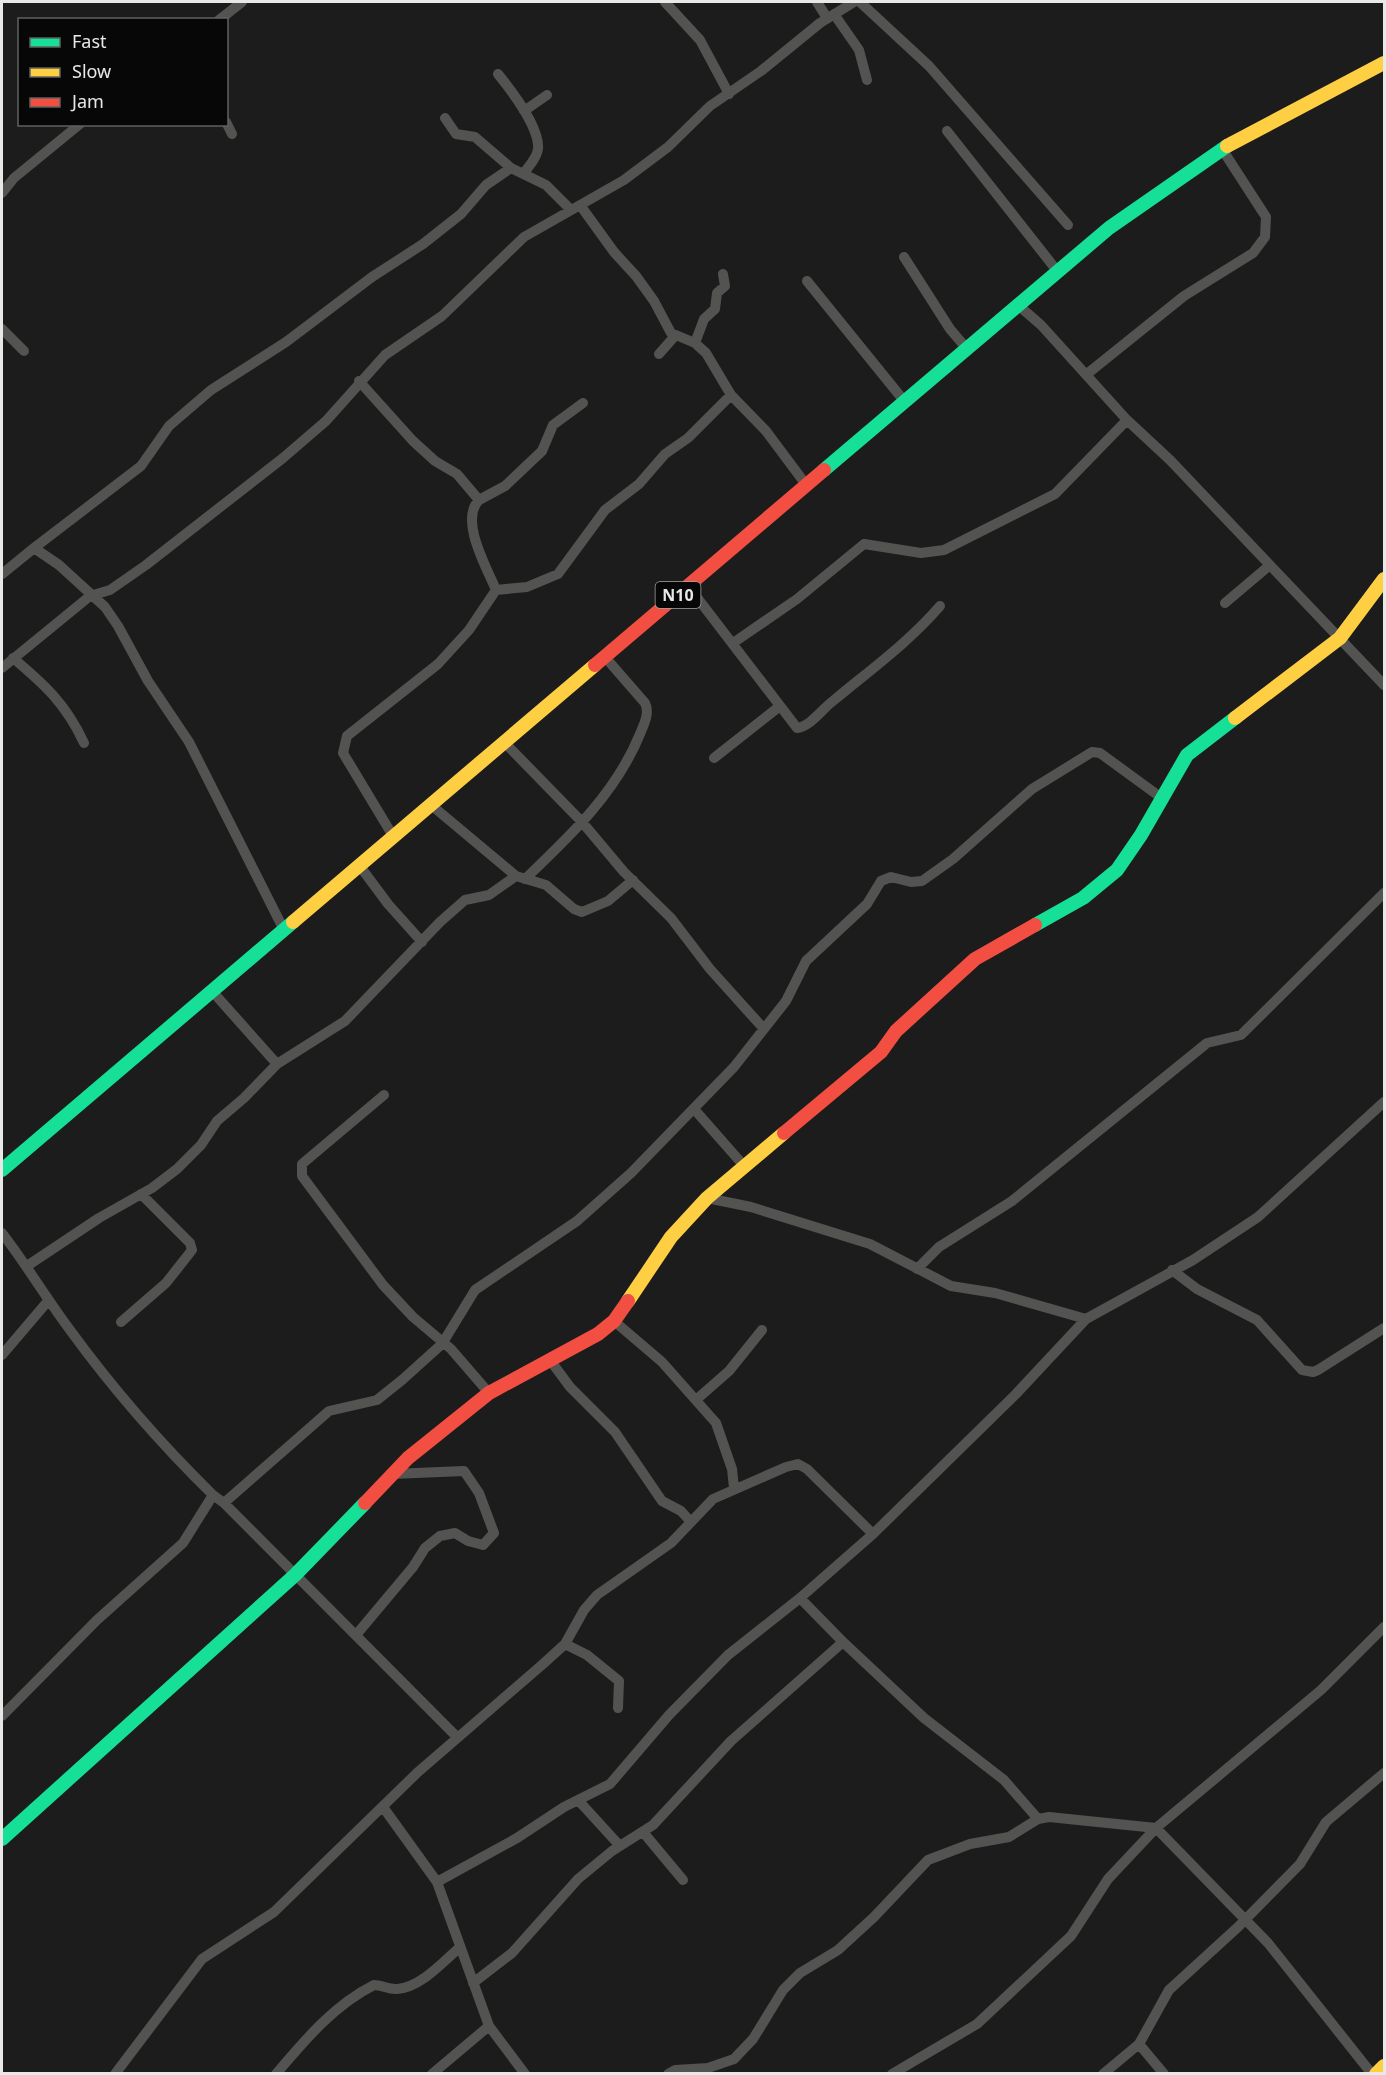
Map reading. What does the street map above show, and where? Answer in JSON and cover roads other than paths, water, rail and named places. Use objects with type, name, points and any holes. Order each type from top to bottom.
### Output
[{"type":"street","points":[[222,18],[242,2]]},
{"type":"street","points":[[665,2],[700,40],[729,94]]},
{"type":"street","points":[[817,2],[858,50],[867,80]]},
{"type":"street","points":[[2,668],[90,596],[110,590],[146,565],[283,458],[326,421],[385,354],[442,316],[524,237],[633,174],[668,147],[710,106],[729,94],[830,16],[854,2]]},
{"type":"street","points":[[860,2],[929,66],[1068,225]]},
{"type":"street","name":"N10","points":[[2,1170],[1018,305],[1152,196],[1222,149],[1384,63]]},
{"type":"street","points":[[498,74],[524,111],[538,148],[524,173]]},
{"type":"street","points":[[524,111],[547,95]]},
{"type":"street","points":[[445,118],[456,134],[475,137],[511,168],[546,185],[575,208],[636,276],[654,301],[664,324],[674,337],[695,343],[710,357],[731,395],[766,431],[807,486]]},
{"type":"street","points":[[2,193],[14,178],[78,126]]},
{"type":"street","points":[[228,126],[232,134]]},
{"type":"street","points":[[947,131],[1058,272]]},
{"type":"street","points":[[1087,374],[1184,296],[1253,253],[1264,237],[1266,217],[1222,149]]},
{"type":"street","points":[[2,574],[141,466],[169,426],[211,390],[286,342],[372,277],[423,244],[461,214],[486,185],[511,168]]},
{"type":"street","points":[[904,257],[950,329],[967,349]]},
{"type":"street","points":[[695,343],[704,319],[715,309],[717,293],[725,286],[723,274]]},
{"type":"street","points":[[807,281],[905,402]]},
{"type":"street","points":[[1018,305],[1087,374],[1127,420],[1170,460],[1384,685]]},
{"type":"street","points":[[2,329],[24,351]]},
{"type":"street","points":[[658,354],[674,337]]},
{"type":"street","points":[[359,381],[413,441],[435,460],[457,474],[479,500]]},
{"type":"street","points":[[496,590],[527,587],[558,574],[605,510],[639,484],[665,454],[688,438],[731,395]]},
{"type":"street","points":[[496,590],[476,541],[471,520],[474,504],[505,486],[542,451],[553,425],[583,403]]},
{"type":"street","points":[[733,643],[797,599],[864,544],[921,553],[944,550],[1055,494],[1127,420]]},
{"type":"street","points":[[34,548],[59,565],[90,596],[105,607],[118,626],[148,681],[189,742],[284,930]]},
{"type":"street","points":[[1225,603],[1270,565]]},
{"type":"street","points":[[2,1839],[295,1575],[392,1474],[489,1393],[598,1334],[614,1321],[671,1237],[707,1198],[880,1052],[896,1031],[931,997],[975,959],[1083,898],[1117,870],[1128,858],[1187,755],[1340,638],[1384,579]]},
{"type":"street","points":[[689,587],[797,728],[804,727],[831,702],[897,650],[940,606]]},
{"type":"street","points":[[393,836],[343,753],[343,744],[347,736],[360,725],[438,664],[469,630],[496,590]]},
{"type":"street","points":[[27,1266],[99,1218],[141,1194],[177,1168],[201,1145],[217,1121],[277,1065],[345,1021],[465,900],[489,895],[520,877],[582,822],[626,768],[648,713],[645,703],[605,657]]},
{"type":"street","points":[[13,658],[50,688],[75,724],[84,743]]},
{"type":"street","points":[[714,758],[780,706]]},
{"type":"street","points":[[504,742],[671,918],[710,969],[764,1029]]},
{"type":"street","points":[[224,1503],[322,1416],[342,1406],[377,1400],[442,1344],[475,1290],[577,1221],[631,1173],[734,1066],[786,1001],[806,962],[867,904],[881,881],[891,877],[911,882],[922,881],[953,859],[1032,789],[1092,752],[1100,753],[1163,799]]},
{"type":"street","points":[[430,804],[520,877],[546,885],[574,909],[582,912],[608,901],[633,880]]},
{"type":"street","points":[[359,866],[388,904],[422,942]]},
{"type":"street","points":[[917,1269],[939,1247],[1012,1201],[1207,1042],[1240,1035],[1384,893]]},
{"type":"street","points":[[212,991],[277,1065]]},
{"type":"street","points":[[384,1095],[309,1158],[301,1170],[302,1176],[383,1285],[442,1344],[452,1349],[489,1393]]},
{"type":"street","points":[[437,1882],[517,1838],[578,1800],[610,1784],[669,1715],[728,1655],[800,1598],[873,1534],[1016,1395],[1086,1318],[1192,1260],[1258,1217],[1384,1102]]},
{"type":"street","points":[[694,1109],[744,1167]]},
{"type":"street","points":[[121,1322],[166,1282],[192,1250],[190,1243],[141,1194]]},
{"type":"street","points":[[707,1198],[751,1207],[870,1244],[951,1286],[995,1293],[1086,1318]]},
{"type":"street","points":[[2,1233],[27,1266],[48,1301],[149,1431],[213,1495],[224,1503],[456,1737]]},
{"type":"street","points":[[1172,1270],[1197,1289],[1257,1320],[1297,1365],[1306,1371],[1318,1370],[1384,1328]]},
{"type":"street","points":[[2,1355],[48,1301]]},
{"type":"street","points":[[614,1321],[662,1362],[716,1423],[732,1469],[734,1488]]},
{"type":"street","points":[[697,1399],[729,1371],[762,1330]]},
{"type":"street","points":[[550,1360],[570,1386],[615,1432],[662,1501],[681,1511],[691,1522]]},
{"type":"street","points":[[115,2073],[202,1959],[274,1912],[456,1737],[565,1644],[593,1599],[671,1543],[713,1499],[734,1488],[798,1464],[807,1469],[873,1534]]},
{"type":"street","points":[[356,1635],[413,1567],[425,1548],[440,1536],[455,1533],[468,1541],[483,1545],[494,1533],[479,1493],[464,1471],[392,1474]]},
{"type":"street","points":[[2,1716],[97,1620],[183,1543],[213,1495]]},
{"type":"street","points":[[800,1598],[924,1718],[1004,1780],[1038,1819]]},
{"type":"street","points":[[892,2073],[977,2024],[1071,1936],[1108,1879],[1156,1828],[1313,1696],[1384,1627]]},
{"type":"street","points":[[473,1983],[512,1953],[578,1879],[663,1816],[731,1741],[843,1642]]},
{"type":"street","points":[[565,1644],[587,1655],[619,1681],[618,1708]]},
{"type":"street","points":[[1103,2073],[1139,2044],[1169,1990],[1246,1919],[1300,1864],[1326,1822],[1384,1773]]},
{"type":"street","points":[[578,1800],[620,1846]]},
{"type":"street","points":[[383,1807],[437,1882],[489,2026],[525,2073]]},
{"type":"street","points":[[668,2073],[684,2069],[708,2068],[734,2059],[753,2039],[783,1990],[800,1973],[838,1950],[874,1917],[928,1860],[970,1844],[1009,1837],[1038,1819],[1061,1817],[1156,1828],[1246,1919],[1374,2073],[1384,2066]]},
{"type":"street","points":[[643,1832],[683,1880]]},
{"type":"street","points":[[276,2073],[325,2019],[366,1989],[374,1985],[396,1990],[405,1987],[432,1972],[459,1948]]},
{"type":"street","points":[[432,2073],[489,2026]]},
{"type":"street","points":[[1139,2044],[1164,2073]]}]
